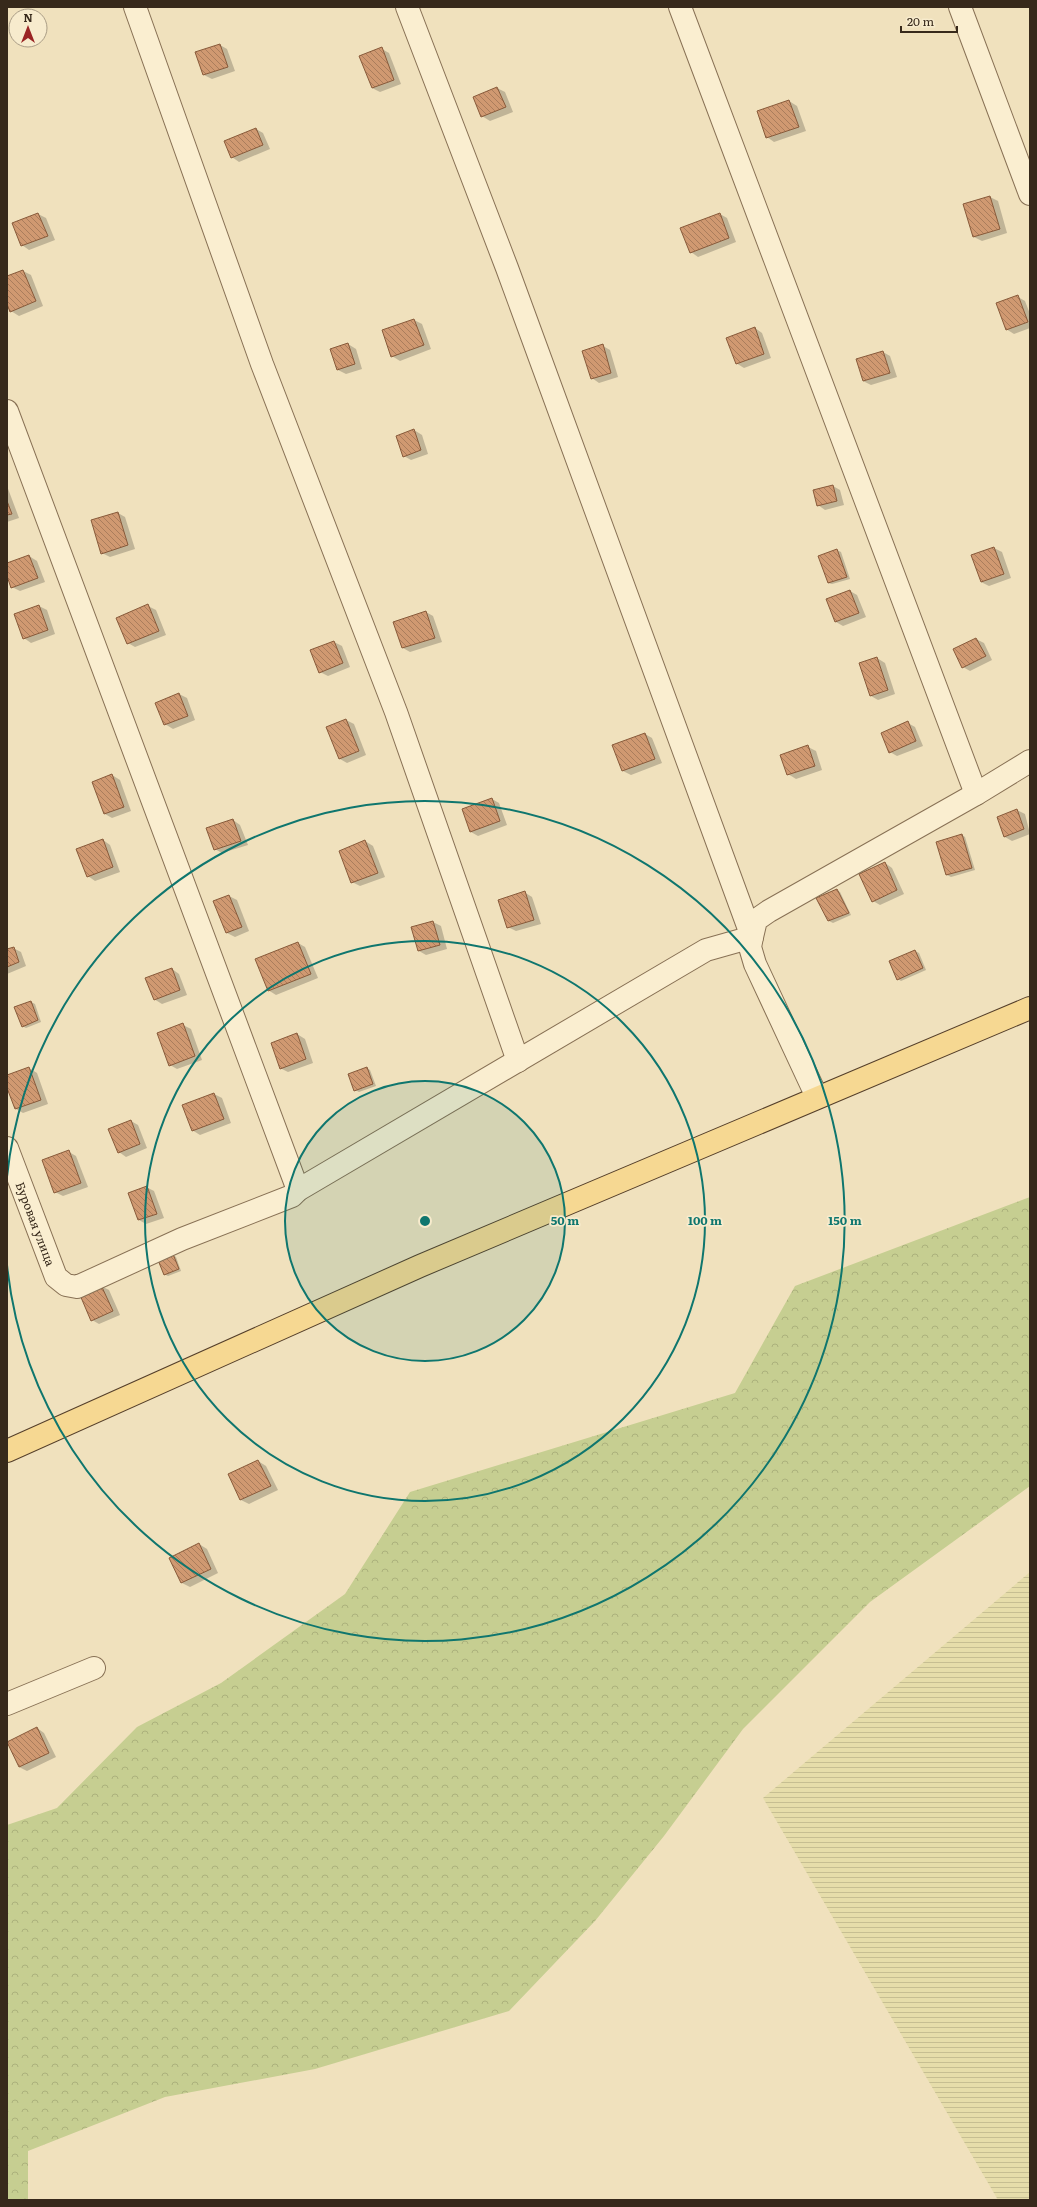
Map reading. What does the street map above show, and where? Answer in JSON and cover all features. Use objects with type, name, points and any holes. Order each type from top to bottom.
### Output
[{"type":"main road","points":[[7,1451],[427,1263],[1030,1008]]},
{"type":"street","points":[[135,7],[262,364],[396,712],[518,1061]]},
{"type":"street","points":[[407,7],[507,268],[752,937]]},
{"type":"street","points":[[680,7],[976,794]]},
{"type":"street","points":[[960,7],[1030,194]]},
{"type":"street","points":[[7,411],[298,1190],[706,950],[752,937]]},
{"type":"street","points":[[817,1097],[755,964],[750,947],[756,920],[769,910],[976,794],[1030,760]]},
{"type":"street","name":"Буровая улица","points":[[7,1148],[56,1277],[66,1285],[77,1287],[182,1239],[292,1196],[298,1190]]},
{"type":"street","points":[[7,1704],[94,1668]]},
{"type":"shaded area","points":[[1030,1572],[1030,2200],[998,2200],[763,1798]]},
{"type":"green space","points":[[1030,1197],[1030,1486],[870,1602],[743,1729],[664,1836],[595,1921],[509,2011],[315,2069],[165,2097],[28,2151],[28,2200],[7,2200],[7,1825],[57,1808],[137,1727],[221,1683],[345,1594],[410,1492],[735,1393],[795,1286]]},
{"type":"building","points":[[220,44],[228,67],[203,75],[195,52]]},
{"type":"building","points":[[382,47],[394,80],[372,88],[359,56]]},
{"type":"building","points":[[497,87],[506,107],[481,117],[473,97]]},
{"type":"building","points":[[789,100],[799,127],[766,138],[757,111]]},
{"type":"building","points":[[256,128],[263,145],[231,158],[224,141]]},
{"type":"building","points":[[990,196],[1000,229],[973,237],[963,204]]},
{"type":"building","points":[[38,213],[48,236],[21,246],[12,223]]},
{"type":"building","points":[[720,213],[729,238],[690,253],[680,228]]},
{"type":"building","points":[[23,270],[36,301],[10,312],[7,304],[7,276]]},
{"type":"building","points":[[1018,295],[1028,322],[1006,330],[996,303]]},
{"type":"building","points":[[414,319],[424,345],[391,357],[382,330]]},
{"type":"building","points":[[755,327],[764,354],[736,364],[726,338]]},
{"type":"building","points":[[348,343],[355,364],[337,370],[330,349]]},
{"type":"building","points":[[603,344],[611,373],[591,379],[582,351]]},
{"type":"building","points":[[883,351],[890,373],[863,381],[856,359]]},
{"type":"building","points":[[414,429],[421,450],[403,457],[396,436]]},
{"type":"building","points":[[833,485],[837,501],[817,506],[813,490]]},
{"type":"building","points":[[7,501],[12,514],[7,515]]},
{"type":"building","points":[[118,512],[128,545],[101,554],[91,520]]},
{"type":"building","points":[[994,547],[1004,574],[981,582],[971,555]]},
{"type":"building","points":[[837,549],[847,577],[828,583],[818,556]]},
{"type":"building","points":[[29,555],[38,578],[11,588],[7,576],[7,563]]},
{"type":"building","points":[[850,590],[859,613],[835,622],[826,599]]},
{"type":"building","points":[[148,604],[159,631],[127,644],[116,618]]},
{"type":"building","points":[[39,605],[48,630],[23,639],[14,614]]},
{"type":"building","points":[[426,611],[435,638],[402,648],[393,622]]},
{"type":"building","points":[[976,638],[986,656],[962,668],[953,649]]},
{"type":"building","points":[[334,641],[343,663],[319,673],[310,650]]},
{"type":"building","points":[[877,657],[888,690],[870,696],[859,663]]},
{"type":"building","points":[[179,693],[188,716],[164,725],[155,703]]},
{"type":"building","points":[[346,719],[359,751],[339,759],[326,727]]},
{"type":"building","points":[[908,721],[916,741],[889,753],[881,733]]},
{"type":"building","points":[[645,733],[655,759],[622,771],[612,745]]},
{"type":"building","points":[[808,745],[815,766],[787,775],[780,755]]},
{"type":"building","points":[[112,774],[124,807],[104,814],[92,782]]},
{"type":"building","points":[[492,798],[500,821],[470,832],[462,809]]},
{"type":"building","points":[[1017,809],[1024,829],[1004,837],[997,817]]},
{"type":"building","points":[[233,819],[241,841],[214,850],[206,828]]},
{"type":"building","points":[[962,834],[972,868],[946,875],[936,842]]},
{"type":"building","points":[[103,839],[113,867],[87,877],[76,849]]},
{"type":"building","points":[[365,840],[378,873],[351,883],[339,851]]},
{"type":"building","points":[[885,862],[897,890],[872,902],[859,874]]},
{"type":"building","points":[[837,889],[849,913],[828,921],[816,898]]},
{"type":"building","points":[[525,891],[534,920],[507,928],[498,900]]},
{"type":"building","points":[[229,895],[242,927],[226,933],[213,901]]},
{"type":"building","points":[[433,921],[440,945],[418,951],[411,927]]},
{"type":"building","points":[[298,942],[311,974],[268,991],[255,959]]},
{"type":"building","points":[[14,947],[19,962],[7,967],[7,949]]},
{"type":"building","points":[[915,950],[923,968],[897,980],[889,961]]},
{"type":"building","points":[[172,968],[180,990],[154,1000],[145,978]]},
{"type":"building","points":[[31,1001],[38,1020],[22,1027],[14,1007]]},
{"type":"building","points":[[183,1023],[195,1056],[169,1066],[157,1033]]},
{"type":"building","points":[[297,1033],[306,1059],[280,1069],[271,1043]]},
{"type":"building","points":[[29,1067],[41,1100],[15,1109],[7,1088],[7,1075]]},
{"type":"building","points":[[367,1067],[373,1084],[354,1091],[348,1074]]},
{"type":"building","points":[[214,1093],[224,1119],[192,1131],[182,1105]]},
{"type":"building","points":[[131,1120],[140,1144],[118,1153],[108,1129]]},
{"type":"building","points":[[69,1150],[81,1183],[54,1193],[42,1160]]},
{"type":"building","points":[[147,1186],[157,1214],[138,1220],[128,1193]]},
{"type":"building","points":[[173,1254],[179,1269],[164,1275],[158,1260]]},
{"type":"building","points":[[101,1285],[113,1311],[91,1321],[80,1295]]},
{"type":"building","points":[[258,1460],[271,1486],[240,1500],[228,1474]]},
{"type":"building","points":[[199,1543],[211,1569],[181,1583],[169,1558]]},
{"type":"building","points":[[37,1727],[49,1753],[19,1767],[7,1742]]}]
